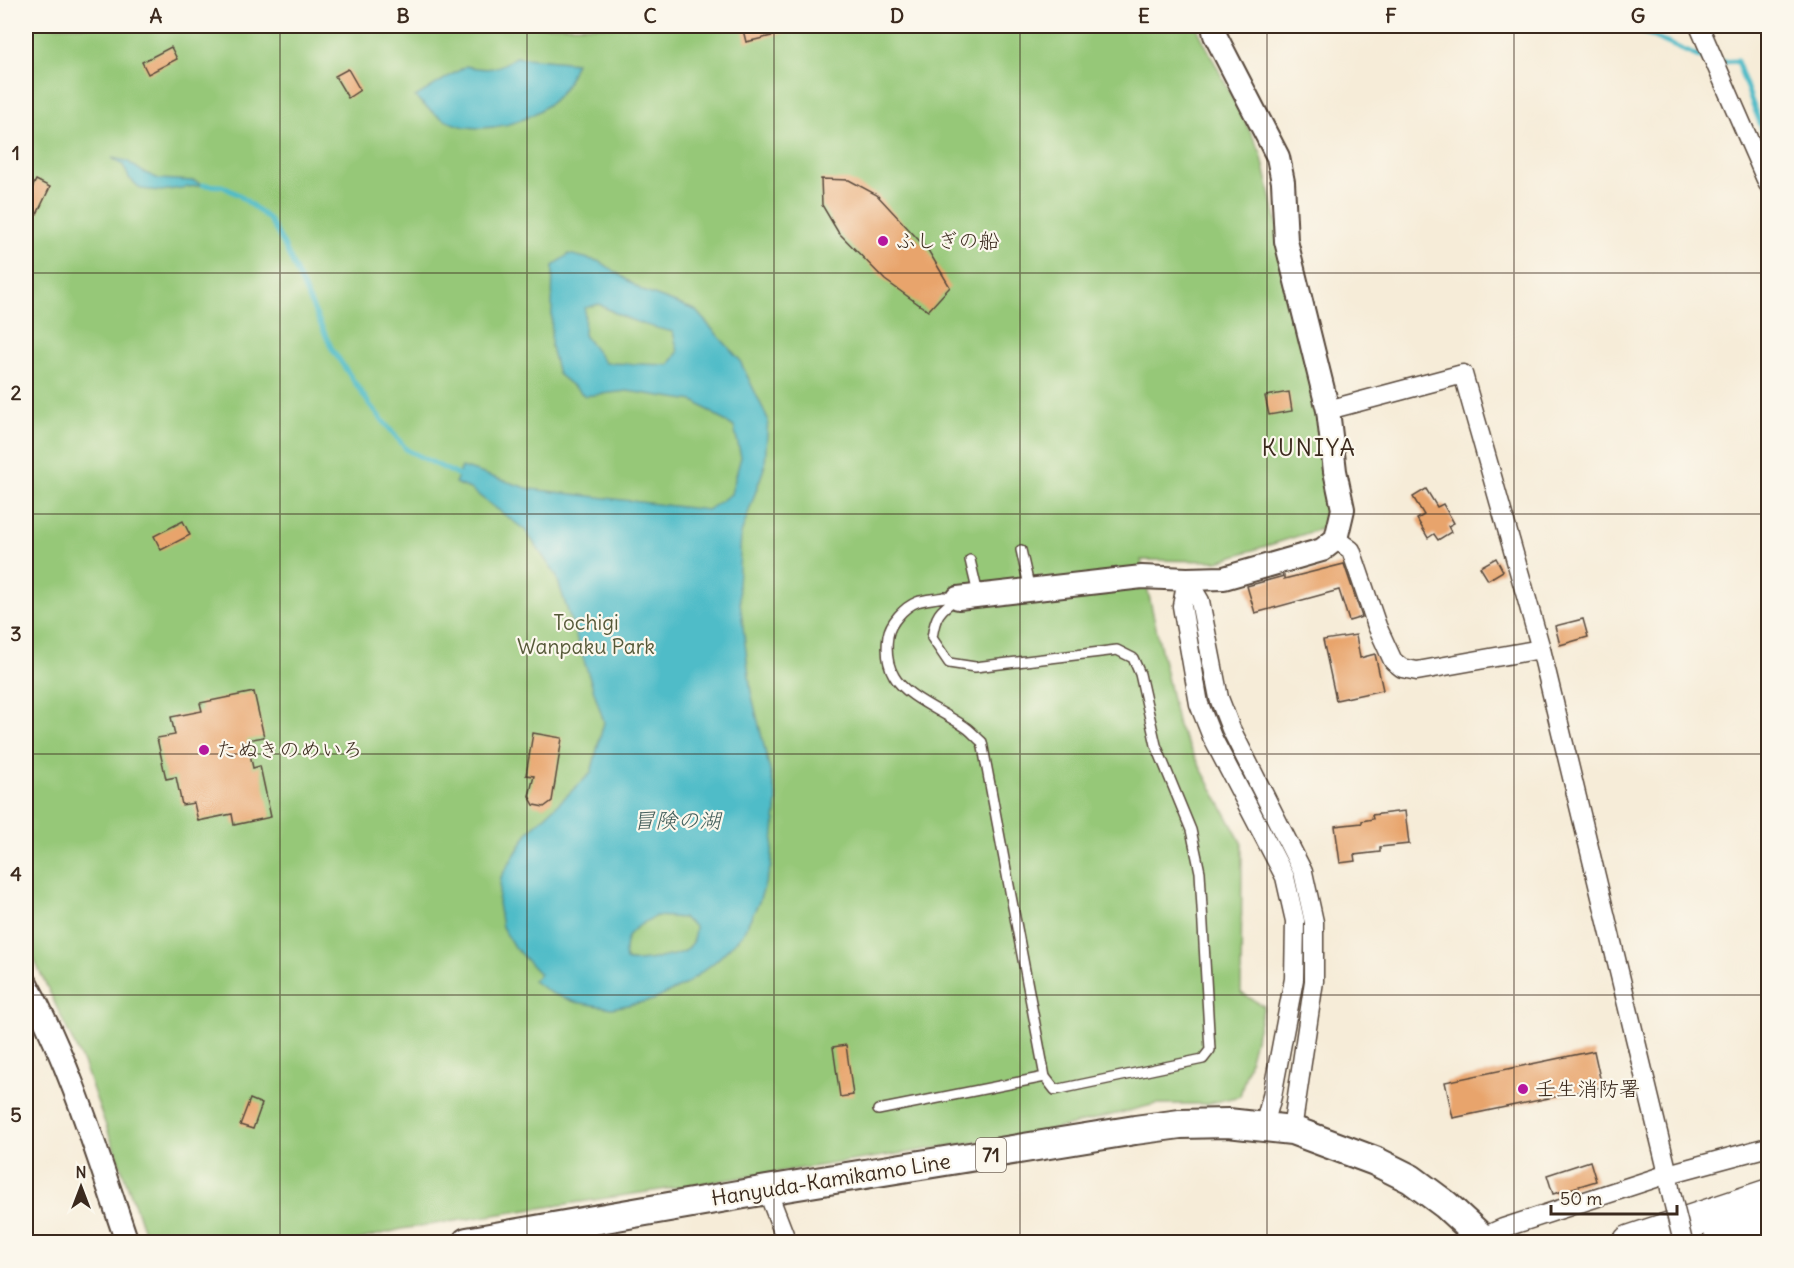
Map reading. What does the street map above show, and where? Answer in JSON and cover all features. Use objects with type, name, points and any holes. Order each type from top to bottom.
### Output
[{"type":"highway","points":[[1630,1242],[1768,1196]]},
{"type":"highway","points":[[1720,1242],[1768,1226]]},
{"type":"main road","name":"Hanyuda-Kamikamo Line","points":[[467,1242],[767,1190],[1180,1124],[1228,1123],[1292,1130],[1347,1149],[1411,1179],[1446,1205],[1484,1240]]},
{"type":"street","points":[[968,597],[1142,578],[1224,578],[1322,550],[1336,539],[1342,509],[1328,410],[1286,241],[1284,182],[1278,157],[1213,26]]},
{"type":"street","points":[[1699,26],[1768,184]]},
{"type":"street","points":[[1328,410],[1463,374],[1541,649],[1683,1242]]},
{"type":"street","points":[[1336,539],[1351,550],[1377,626],[1393,661],[1402,668],[1417,671],[1541,649]]},
{"type":"street","points":[[1187,579],[1182,606],[1200,704],[1212,737],[1285,877],[1295,921],[1294,979],[1272,1096],[1264,1126]]},
{"type":"street","points":[[1187,579],[1200,601],[1219,698],[1231,729],[1303,872],[1314,922],[1314,981],[1292,1130]]},
{"type":"street","points":[[26,983],[47,1022],[76,1092],[127,1242]]},
{"type":"street","points":[[1484,1240],[1514,1225],[1669,1181],[1768,1147]]},
{"type":"street","points":[[767,1190],[787,1242]]},
{"type":"lane","points":[[1021,550],[1030,590]]},
{"type":"lane","points":[[968,597],[970,560]]},
{"type":"lane","points":[[944,597],[968,597],[945,606],[934,620],[932,638],[949,663],[975,667],[1117,650],[1133,658],[1140,674],[1156,745],[1191,830],[1200,872],[1210,1050],[1203,1059],[1055,1090],[1045,1077],[982,742],[970,730],[906,690],[894,678],[888,663],[886,647],[889,631],[906,609],[916,602],[944,597]]},
{"type":"lane","points":[[878,1110],[1045,1077]]},
{"type":"green space","name":"Tochigi Wanpaku Park","points":[[26,26],[1197,26],[1261,153],[1316,393],[1331,513],[1324,528],[1218,561],[1141,560],[1178,726],[1242,844],[1241,993],[1264,1006],[1240,1096],[1206,1104],[1156,1104],[1043,1132],[402,1229],[350,1242],[148,1242],[84,1065],[26,942]]},
{"type":"water","points":[[515,57],[576,63],[566,85],[553,100],[540,111],[506,125],[471,128],[455,124],[437,115],[415,97],[466,66],[480,69],[492,68],[503,65]]},
{"type":"water","points":[[112,158],[127,161],[159,179],[194,181],[203,185],[161,191],[141,189],[129,178],[123,165]]},
{"type":"water","name":"冒険の湖","points":[[569,254],[601,262],[643,291],[695,310],[739,359],[768,419],[765,465],[741,534],[738,585],[751,692],[777,800],[771,866],[759,902],[742,935],[717,960],[686,984],[654,1000],[612,1008],[575,1002],[551,993],[533,981],[540,974],[514,947],[502,927],[498,903],[501,877],[529,831],[591,773],[604,722],[556,575],[525,530],[470,489],[455,483],[462,467],[530,489],[707,510],[731,494],[741,457],[734,427],[694,401],[627,391],[585,396],[558,374],[551,347],[553,266]],"holes":[[[599,304],[635,321],[673,332],[678,352],[669,365],[605,363],[584,335],[585,308]],[[656,916],[683,918],[695,927],[691,945],[683,952],[671,956],[626,960],[626,944],[631,932]]]},
{"type":"building","points":[[742,26],[793,26],[793,31],[746,42]]},
{"type":"building","points":[[171,47],[177,59],[148,74],[142,62]]},
{"type":"building","points":[[348,69],[360,90],[348,98],[335,76]]},
{"type":"building","name":"ふしぎの船","points":[[821,179],[849,180],[877,195],[928,250],[950,287],[928,311],[885,280],[838,232],[822,205]]},
{"type":"building","points":[[36,180],[50,187],[37,214],[26,208],[26,201]]},
{"type":"building","points":[[1289,392],[1292,411],[1269,415],[1265,396]]},
{"type":"building","points":[[1426,489],[1437,507],[1443,504],[1454,523],[1448,526],[1451,532],[1438,540],[1434,534],[1428,538],[1417,519],[1424,515],[1413,497]]},
{"type":"building","points":[[183,521],[190,535],[161,550],[154,536]]},
{"type":"building","points":[[1496,558],[1503,571],[1488,580],[1480,567]]},
{"type":"building","points":[[1344,564],[1362,617],[1349,621],[1339,590],[1255,613],[1247,586]]},
{"type":"building","points":[[1583,619],[1588,637],[1560,645],[1555,626]]},
{"type":"building","points":[[1356,635],[1360,658],[1375,654],[1383,690],[1336,700],[1323,640]]},
{"type":"building","name":"たぬきのめいろ","points":[[254,692],[264,737],[247,740],[253,768],[260,766],[271,817],[234,825],[232,814],[198,821],[194,803],[182,805],[176,777],[166,779],[157,738],[175,735],[171,717],[202,711],[200,703]]},
{"type":"building","points":[[533,733],[562,738],[552,801],[544,807],[534,805],[529,796],[534,776],[526,775]]},
{"type":"building","points":[[1405,811],[1409,844],[1380,847],[1380,852],[1354,855],[1355,861],[1340,863],[1335,826],[1362,823],[1362,821],[1373,819],[1372,815]]},
{"type":"building","points":[[846,1045],[853,1095],[840,1097],[833,1047]]},
{"type":"building","points":[[1594,1051],[1602,1087],[1453,1118],[1445,1082]]},
{"type":"building","points":[[250,1099],[262,1104],[253,1129],[240,1125]]},
{"type":"building","points":[[1590,1161],[1596,1181],[1553,1194],[1547,1175]]},
{"type":"waterway","points":[[1629,26],[1710,62]]},
{"type":"waterway","points":[[1719,62],[1737,61],[1768,145]]},
{"type":"waterway","points":[[203,185],[222,186],[239,195],[269,219],[283,243],[332,349],[370,405],[407,450],[458,475]]},
{"type":"place","name":"ふしぎの船","points":[[883,241]]},
{"type":"place","name":"たぬきのめいろ","points":[[204,750]]},
{"type":"place","name":"壬生消防署","points":[[1523,1089]]},
{"type":"district","name":"KUNIYA","points":[[1309,448]]}]
